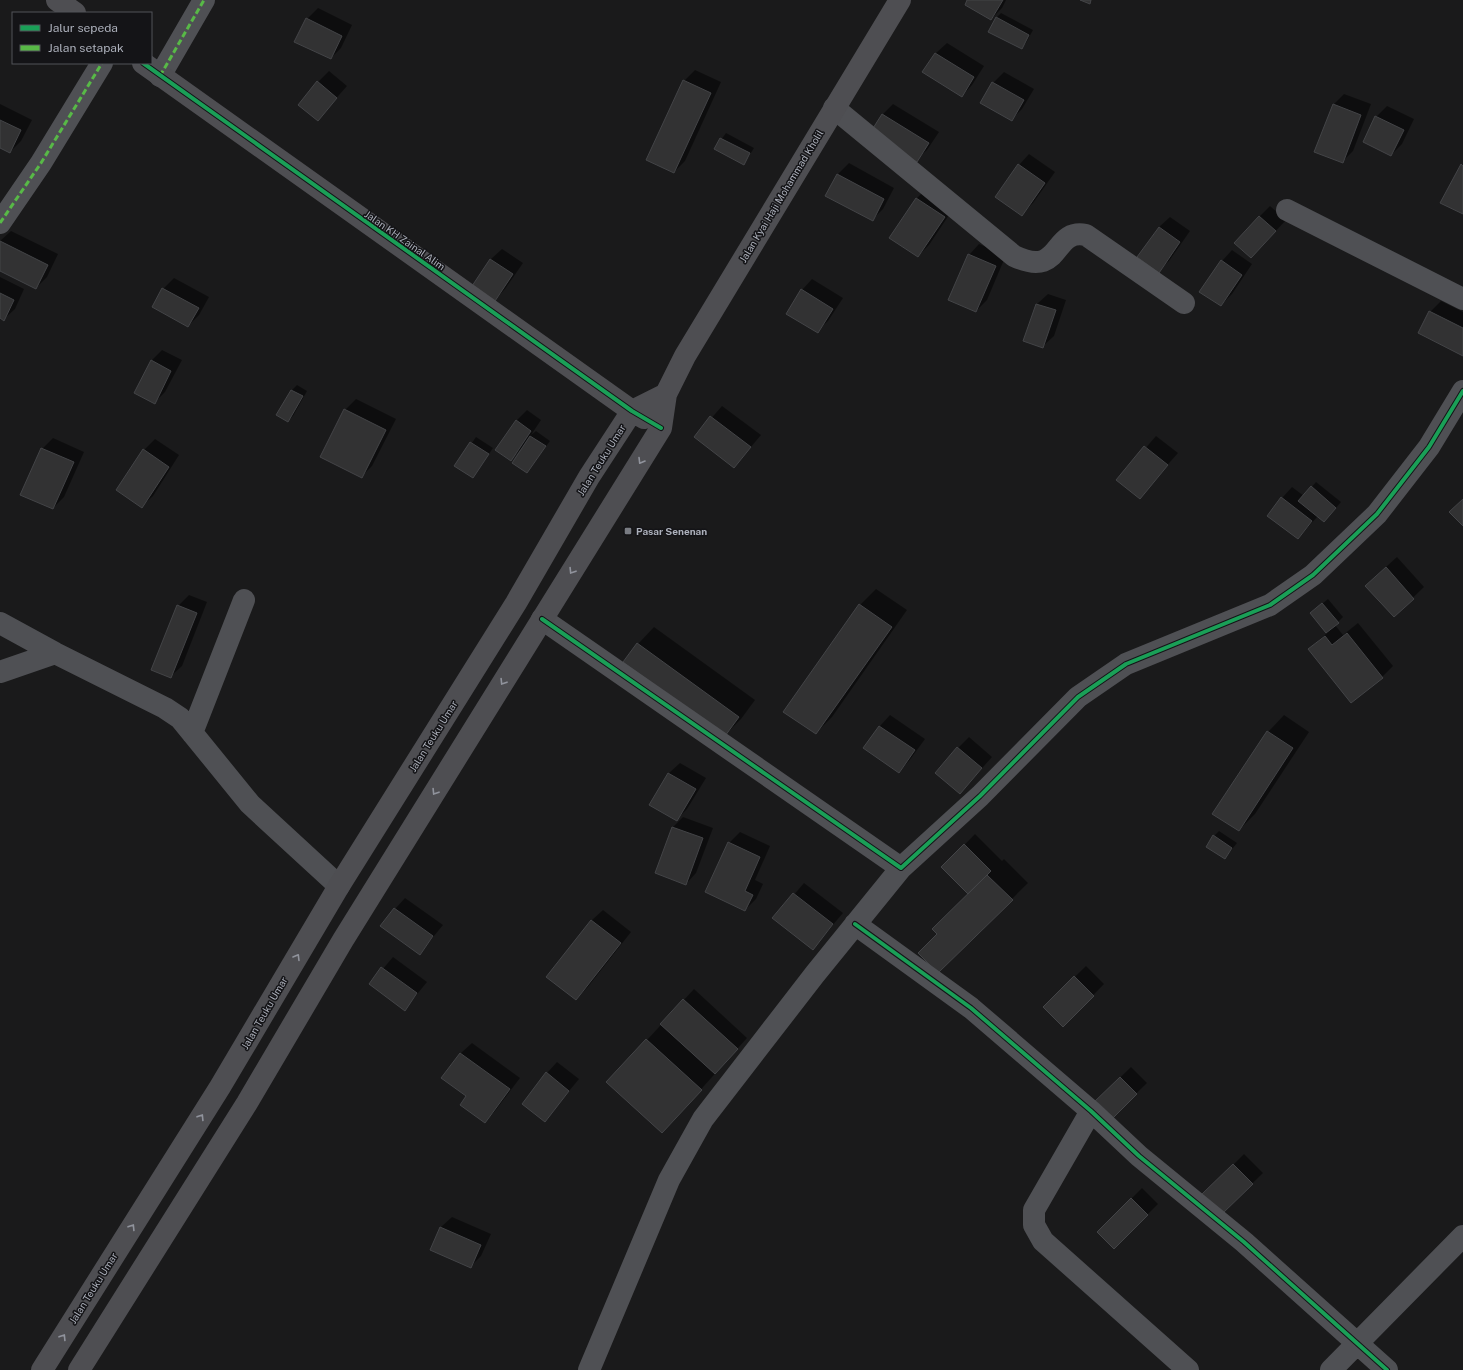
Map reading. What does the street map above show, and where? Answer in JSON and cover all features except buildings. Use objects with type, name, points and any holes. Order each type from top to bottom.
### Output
[{"type":"main road","points":[[58,0],[74,12]]},
{"type":"main road","name":"Jalan Kyai Haji Mohammad Kholil","points":[[666,394],[685,356],[900,0]]},
{"type":"main road","name":"Jalan KH Zainal Alim","points":[[144,64],[632,411],[661,428]]},
{"type":"main road","points":[[632,411],[666,394]]},
{"type":"main road","points":[[79,1370],[246,1103],[343,940],[661,428],[666,394]]},
{"type":"main road","name":"Jalan Teuku Umar","points":[[42,1370],[220,1087],[339,886],[516,603],[589,477],[632,411]]},
{"type":"main road","points":[[272,998],[301,1011]]},
{"type":"street","points":[[160,76],[204,0]]},
{"type":"street","points":[[0,223],[41,163],[101,64]]},
{"type":"street","points":[[834,108],[1014,256],[1026,261],[1037,263],[1050,258],[1068,237],[1076,233],[1086,235],[1184,303]]},
{"type":"street","points":[[1287,210],[1463,299]]},
{"type":"street","points":[[589,1370],[669,1180],[703,1119],[854,924],[901,868],[980,796],[1078,697],[1126,664],[1270,605],[1313,575],[1377,514],[1429,447],[1463,391]]},
{"type":"street","points":[[192,733],[244,600]]},
{"type":"street","points":[[542,619],[901,868]]},
{"type":"street","points":[[0,623],[55,653],[165,708],[180,718],[250,804],[339,886]]},
{"type":"street","points":[[0,672],[55,653]]},
{"type":"street","points":[[854,924],[972,1008],[1091,1111],[1139,1156],[1244,1242],[1387,1370]]},
{"type":"street","points":[[1091,1111],[1034,1210],[1034,1226],[1043,1240],[1188,1370]]},
{"type":"street","points":[[1331,1370],[1463,1236]]},
{"type":"marked path","points":[[160,76],[204,0]]},
{"type":"marked path","points":[[0,223],[41,163],[101,64]]},
{"type":"cycle path","points":[[144,64],[632,411],[661,428]]},
{"type":"cycle path","points":[[542,619],[901,868],[980,796],[1078,697],[1126,664],[1270,605],[1313,575],[1377,514],[1429,447],[1463,391]]},
{"type":"cycle path","points":[[855,924],[971,1008],[1091,1111],[1139,1156],[1244,1242],[1387,1370]]},
{"type":"place","name":"Pasar Senenan","points":[[628,531]]}]
